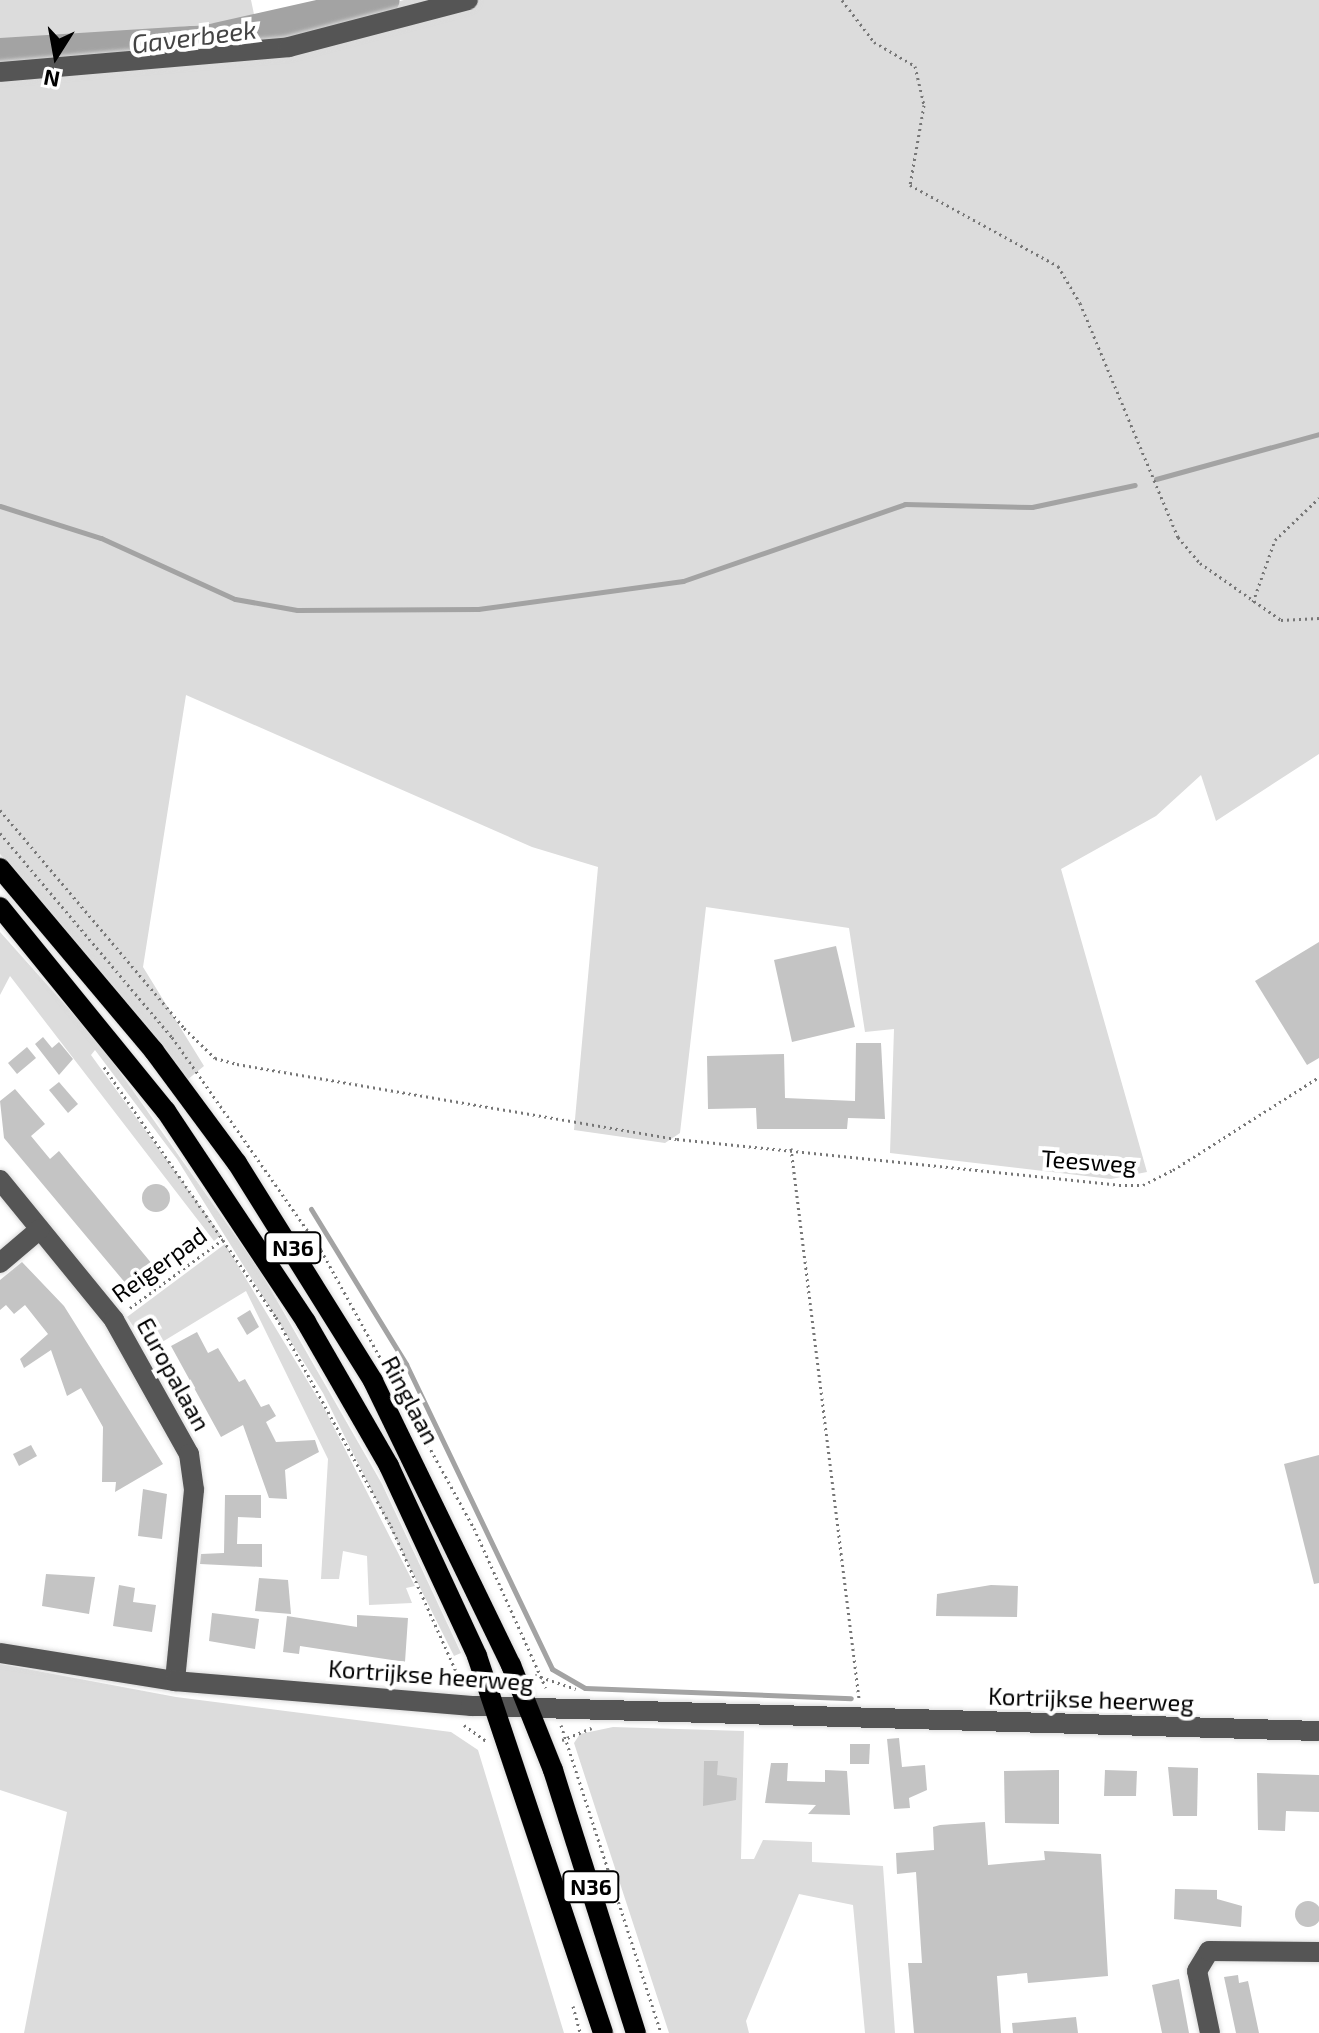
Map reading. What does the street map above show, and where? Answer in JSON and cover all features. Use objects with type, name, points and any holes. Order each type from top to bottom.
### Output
[{"type":"main road","name":"Ringlaan","points":[[0,868],[154,1051],[302,1263],[446,1523],[529,1709],[636,2033]]},
{"type":"main road","name":"N36","points":[[0,907],[166,1111],[306,1322],[409,1506],[496,1707],[603,2033]]},
{"type":"street","points":[[0,72],[289,47],[468,0]]},
{"type":"street","name":"Europalaan","points":[[0,1180],[114,1320],[189,1454],[194,1490],[175,1681]]},
{"type":"street","points":[[0,1263],[40,1229]]},
{"type":"street","name":"Kortrijkse heerweg","points":[[0,1653],[175,1681],[529,1709],[1319,1731]]},
{"type":"street","points":[[1210,2033],[1197,1971],[1209,1951],[1319,1952]]},
{"type":"path","points":[[842,0],[874,42],[915,66],[924,105],[910,185],[1058,266],[1080,303],[1178,537],[1200,563],[1281,620],[1319,618]]},
{"type":"path","points":[[1253,602],[1275,540],[1319,498]]},
{"type":"path","points":[[0,810],[215,1058],[425,1101],[677,1139],[791,1148],[862,1719]]},
{"type":"path","points":[[94,1053],[225,1238],[354,1454],[462,1684]]},
{"type":"path","name":"Teesweg","points":[[791,1148],[1143,1185],[1319,1077]]},
{"type":"path","name":"Reigerpad","points":[[114,1320],[225,1238]]},
{"type":"path","points":[[526,1674],[583,1691]]},
{"type":"path","points":[[567,1723],[572,1736]]},
{"type":"path","points":[[557,1742],[597,1727]]},
{"type":"path","points":[[480,1729],[485,1742]]},
{"type":"path","points":[[565,1739],[661,2033]]},
{"type":"shaded area","points":[[0,0],[251,0],[255,19],[0,46]]},
{"type":"shaded area","points":[[404,0],[1319,0],[1319,754],[1216,821],[1201,775],[1156,816],[1061,869],[1147,1172],[1111,1179],[890,1153],[894,1029],[865,1032],[849,928],[706,907],[680,1133],[665,1143],[574,1130],[598,867],[532,847],[186,695],[143,967],[204,1066],[187,1080],[0,854],[0,65],[207,50]]},
{"type":"shaded area","points":[[0,932],[100,1044],[260,1271],[382,1484],[461,1653],[454,1656],[323,1393],[177,1159],[95,1050],[91,1055],[221,1235],[214,1241],[10,976],[0,995]]},
{"type":"shaded area","points":[[225,1244],[325,1410],[415,1586],[406,1588],[412,1603],[369,1605],[367,1556],[343,1551],[339,1579],[321,1579],[328,1459],[246,1291],[149,1350],[127,1317]]},
{"type":"shaded area","points":[[0,1664],[176,1697],[451,1732],[478,1750],[564,2033],[24,2033],[67,1812],[0,1790]]},
{"type":"shaded area","points":[[613,1727],[744,1731],[741,1859],[754,1859],[763,1840],[812,1842],[812,1862],[883,1866],[895,2033],[865,2033],[853,1905],[799,1894],[746,2021],[749,2033],[669,2033],[574,1743],[580,1734]]},
{"type":"building","points":[[1319,942],[1319,1058],[1307,1065],[1255,981]]},
{"type":"building","points":[[836,946],[855,1027],[792,1042],[774,960]]},
{"type":"building","points":[[43,1037],[52,1048],[59,1042],[73,1059],[59,1075],[35,1044]]},
{"type":"building","points":[[856,1043],[881,1043],[885,1119],[848,1118],[847,1129],[757,1129],[756,1108],[708,1109],[707,1056],[784,1054],[785,1098],[855,1101]]},
{"type":"building","points":[[27,1047],[36,1058],[17,1074],[8,1063]]},
{"type":"building","points":[[59,1082],[78,1104],[68,1113],[49,1090]]},
{"type":"building","points":[[15,1089],[45,1124],[31,1136],[50,1159],[59,1151],[157,1270],[132,1291],[4,1138],[0,1101]]},
{"type":"building","points":[[156,1184],[166,1188],[170,1198],[166,1208],[156,1212],[146,1208],[142,1198],[146,1188]]},
{"type":"building","points":[[22,1262],[64,1306],[163,1464],[115,1492],[116,1482],[102,1482],[103,1427],[81,1388],[67,1396],[51,1350],[24,1368],[20,1359],[48,1334],[25,1305],[14,1314],[6,1305],[0,1310],[0,1280]]},
{"type":"building","points":[[250,1310],[259,1327],[247,1335],[237,1318]]},
{"type":"building","points":[[197,1332],[208,1353],[218,1348],[239,1382],[245,1379],[261,1407],[269,1404],[276,1416],[266,1422],[276,1442],[315,1440],[319,1452],[285,1470],[287,1499],[269,1498],[243,1425],[221,1437],[171,1346]]},
{"type":"building","points":[[31,1445],[37,1456],[19,1466],[13,1454]]},
{"type":"building","points":[[1319,1455],[1319,1583],[1314,1584],[1284,1464]]},
{"type":"building","points":[[143,1489],[167,1494],[162,1539],[138,1536]]},
{"type":"building","points":[[225,1495],[261,1495],[261,1518],[238,1517],[237,1544],[262,1544],[262,1567],[200,1564],[201,1554],[224,1553]]},
{"type":"building","points":[[46,1574],[95,1577],[89,1614],[42,1606]]},
{"type":"building","points":[[259,1578],[288,1580],[291,1614],[255,1611]]},
{"type":"building","points":[[119,1585],[135,1588],[133,1602],[156,1605],[152,1632],[113,1626]]},
{"type":"building","points":[[991,1585],[1018,1586],[1017,1617],[936,1616],[937,1594]]},
{"type":"building","points":[[212,1613],[259,1619],[255,1649],[209,1641]]},
{"type":"building","points":[[357,1615],[408,1618],[405,1662],[300,1646],[299,1654],[283,1652],[287,1616],[357,1627]]},
{"type":"building","points":[[899,1738],[902,1767],[925,1765],[927,1790],[909,1798],[910,1808],[894,1809],[887,1739]]},
{"type":"building","points":[[850,1744],[870,1744],[869,1764],[850,1764]]},
{"type":"building","points":[[704,1761],[718,1761],[717,1775],[737,1778],[736,1800],[703,1806]]},
{"type":"building","points":[[771,1763],[788,1763],[787,1781],[825,1782],[825,1770],[847,1771],[850,1815],[808,1814],[816,1805],[765,1803]]},
{"type":"building","points":[[1168,1767],[1198,1768],[1197,1816],[1173,1816]]},
{"type":"building","points":[[1059,1770],[1059,1824],[1005,1823],[1004,1771]]},
{"type":"building","points":[[1105,1770],[1137,1771],[1136,1796],[1104,1796]]},
{"type":"building","points":[[1257,1773],[1319,1775],[1319,1812],[1286,1811],[1285,1831],[1258,1830]]},
{"type":"building","points":[[985,1822],[988,1865],[1045,1860],[1044,1851],[1101,1854],[1108,1976],[1028,1983],[1027,1973],[997,1976],[1001,2033],[914,2033],[908,1963],[922,1963],[916,1872],[897,1874],[896,1853],[934,1850],[933,1827]]},
{"type":"building","points":[[1175,1889],[1217,1890],[1217,1899],[1242,1906],[1241,1927],[1174,1919]]},
{"type":"building","points":[[1308,1901],[1317,1905],[1321,1914],[1317,1923],[1308,1927],[1299,1923],[1295,1914],[1299,1905]]},
{"type":"building","points":[[1238,1975],[1239,1983],[1248,1981],[1259,2033],[1236,2033],[1224,1977]]},
{"type":"building","points":[[1179,1979],[1189,2033],[1162,2033],[1152,1985]]},
{"type":"building","points":[[1076,2017],[1078,2033],[1013,2033],[1012,2023]]},
{"type":"waterway","name":"Gaverbeek","points":[[0,53],[207,40],[385,0]]},
{"type":"waterway","points":[[1156,479],[1319,434]]},
{"type":"waterway","points":[[0,506],[101,538],[235,599],[297,610],[478,609],[683,581],[905,504],[1032,507],[1135,485]]},
{"type":"waterway","points":[[311,1209],[406,1364],[552,1669],[585,1688],[851,1698]]}]
